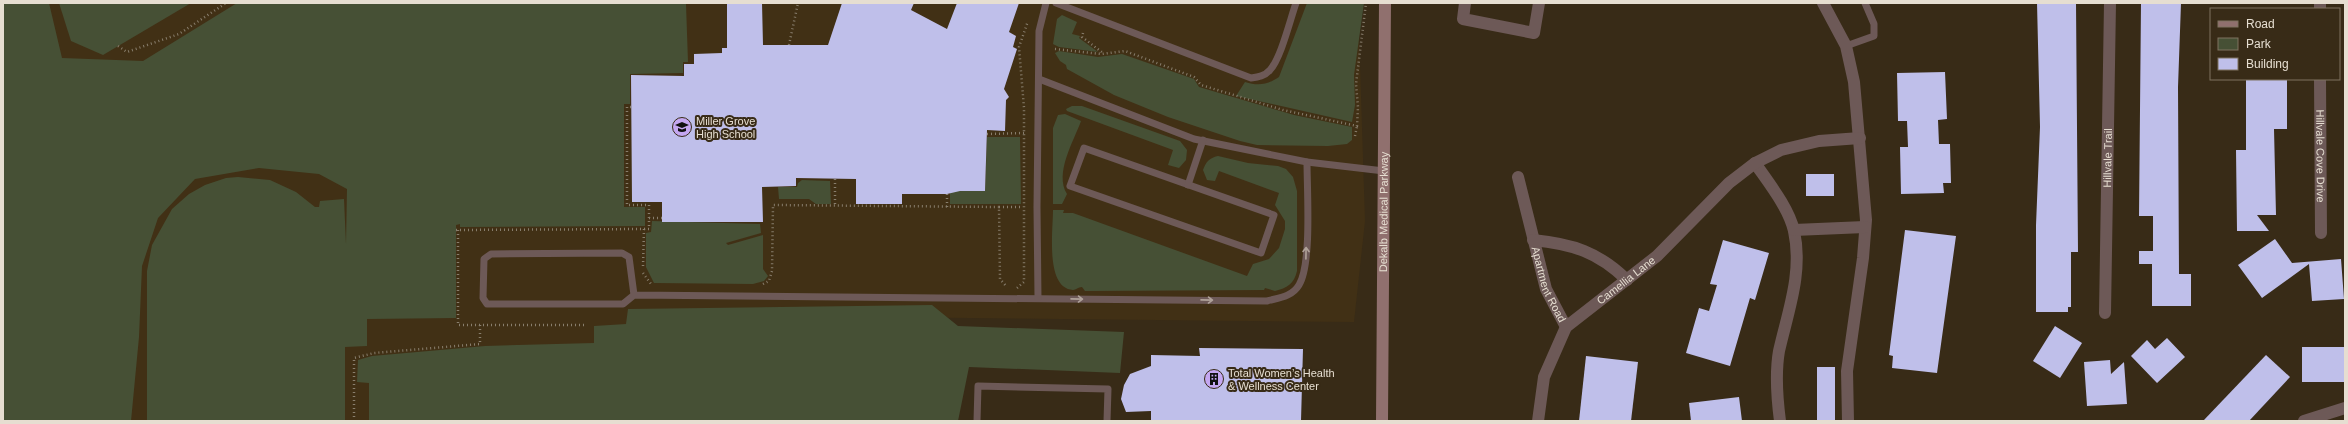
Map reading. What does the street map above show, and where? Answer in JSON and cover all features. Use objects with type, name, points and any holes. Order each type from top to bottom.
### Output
[{"type":"main road","name":"Dekalb Medical Parkway","points":[[1382,421],[1385,3]]},
{"type":"street","points":[[1465,3],[1463,19],[1534,33],[1539,3]]},
{"type":"street","points":[[1823,3],[1846,46],[1854,82],[1860,138],[1865,227],[1847,364],[1848,421]]},
{"type":"street","name":"Hillvale Trail","points":[[2105,313],[2110,3]]},
{"type":"street","name":"Hillvale Cove Drive","points":[[2320,80],[2321,233]]},
{"type":"street","name":"Camellia Lane","points":[[1538,421],[1544,378],[1566,327],[1656,256],[1729,183],[1755,162],[1781,150],[1819,142],[1860,138]]},
{"type":"street","points":[[1755,162],[1778,196],[1794,230],[1797,265],[1793,296],[1779,353],[1777,394],[1780,421]]},
{"type":"street","name":"Apartment Road","points":[[1518,177],[1546,290],[1566,327]]},
{"type":"street","points":[[1794,230],[1865,227]]},
{"type":"street","name":"Apartment Road","points":[[1533,240],[1564,243],[1591,253],[1611,265],[1627,280]]},
{"type":"street","points":[[2304,421],[2345,408]]},
{"type":"lane","points":[[1038,298],[1040,31],[1046,3]]},
{"type":"lane","points":[[1056,3],[1251,78],[1263,76],[1270,70],[1276,60],[1296,3]]},
{"type":"lane","points":[[1846,46],[1874,36],[1874,24],[1865,3]]},
{"type":"lane","points":[[1039,79],[1203,140],[1307,162],[1384,171]]},
{"type":"lane","points":[[1188,185],[1203,140]]},
{"type":"lane","points":[[1084,148],[1188,185],[1274,216],[1261,253],[1070,186],[1084,148]]},
{"type":"lane","points":[[634,295],[629,257],[622,253],[492,254],[484,259],[483,298],[487,304],[623,304],[634,295],[1266,301],[1288,296],[1299,285],[1306,262],[1307,162]]},
{"type":"lane","points":[[978,421],[978,386],[1108,389],[1107,421]]},
{"type":"path","points":[[118,46],[127,52],[179,34],[226,3]]},
{"type":"path","points":[[789,45],[798,3]]},
{"type":"path","points":[[999,207],[1000,280],[1010,289],[1018,288],[1024,282],[1022,207],[1024,133],[1019,47],[1029,18]]},
{"type":"path","points":[[1084,34],[1082,37],[1104,54]]},
{"type":"path","points":[[456,230],[649,229],[649,204],[627,205],[627,107],[631,107]]},
{"type":"path","points":[[1355,136],[1357,126]]},
{"type":"path","points":[[987,134],[1024,133]]},
{"type":"path","points":[[835,179],[835,206]]},
{"type":"path","points":[[947,194],[947,207]]},
{"type":"path","points":[[759,286],[769,281],[772,271],[773,205],[1022,207]]},
{"type":"path","points":[[649,218],[662,218]]},
{"type":"path","points":[[644,229],[643,273],[652,285],[656,286]]},
{"type":"path","points":[[354,421],[354,358],[374,353],[480,344],[480,325]]},
{"type":"shaded area","name":"Miller Grove High School","points":[[3,3],[1362,3],[1359,33],[1365,221],[1354,322],[873,317],[866,421],[3,421]]},
{"type":"green space","points":[[3,3],[49,3],[62,58],[143,61],[237,3],[703,3],[686,4],[688,62],[683,62],[683,73],[630,74],[630,104],[624,104],[624,207],[645,207],[645,226],[460,227],[460,224],[456,225],[456,318],[367,319],[367,346],[345,347],[345,421],[147,421],[147,271],[152,245],[172,209],[189,194],[205,185],[226,178],[238,177],[270,180],[296,192],[315,207],[319,207],[320,201],[344,199],[346,244],[347,189],[319,174],[259,168],[195,179],[158,218],[142,266],[139,337],[131,421],[3,421]]},
{"type":"green space","points":[[59,3],[191,3],[103,55],[71,41]]},
{"type":"green space","points":[[1307,3],[1364,3],[1354,75],[1355,105],[1352,122],[1236,96],[1245,82],[1262,84],[1279,77]]},
{"type":"green space","points":[[1062,15],[1077,22],[1072,34],[1080,36],[1079,38],[1098,52],[1059,47],[1053,44],[1057,19]]},
{"type":"green space","points":[[1059,51],[1098,57],[1122,54],[1194,79],[1199,87],[1294,115],[1352,127],[1352,140],[1347,144],[1328,146],[1257,145],[1240,141],[1168,117],[1114,95],[1067,69],[1066,65],[1060,61],[1055,53]]},
{"type":"green space","points":[[1072,106],[1082,106],[1180,141],[1187,150],[1186,160],[1179,168],[1168,165],[1173,150],[1067,111],[1066,109]]},
{"type":"green space","points":[[1065,114],[1081,121],[1066,157],[1064,167],[1064,186],[1067,194],[1062,204],[1053,204],[1053,128],[1058,115]]},
{"type":"green space","points":[[987,137],[1020,137],[1021,204],[950,204],[950,191],[985,191]]},
{"type":"green space","points":[[1218,156],[1248,163],[1278,166],[1286,169],[1293,177],[1297,191],[1297,271],[1294,279],[1289,285],[1275,291],[1265,288],[1264,290],[1085,291],[1082,287],[1073,290],[1064,287],[1058,280],[1052,257],[1053,210],[1064,210],[1063,213],[1073,213],[1247,276],[1253,264],[1269,259],[1279,248],[1285,229],[1285,221],[1275,205],[1279,193],[1219,171],[1215,181],[1207,180],[1203,170],[1204,167],[1210,159]]},
{"type":"green space","points":[[802,180],[830,181],[831,204],[816,204],[809,199],[779,199],[778,187],[797,187],[798,183]]},
{"type":"green space","points":[[652,221],[760,224],[761,233],[726,243],[728,245],[763,235],[763,269],[768,276],[764,281],[753,284],[654,283],[646,267],[646,233],[651,232]]},
{"type":"green space","points":[[932,305],[958,326],[1124,332],[1120,373],[969,367],[958,421],[369,421],[369,383],[357,382],[358,360],[372,356],[485,346],[594,343],[594,326],[626,324],[628,309]]},
{"type":"building","points":[[727,3],[762,3],[763,45],[828,45],[842,3],[914,3],[911,10],[947,29],[957,3],[1019,3],[1009,32],[1016,36],[1013,47],[1017,49],[1004,89],[1009,97],[1006,100],[1005,131],[987,130],[985,191],[960,191],[947,194],[902,194],[902,204],[856,204],[856,179],[796,178],[796,186],[762,187],[763,222],[662,222],[662,202],[632,202],[631,75],[684,76],[684,64],[694,64],[694,54],[722,53],[722,48],[727,48]]},
{"type":"building","points":[[2037,3],[2076,3],[2078,252],[2071,252],[2071,307],[2068,307],[2068,312],[2036,312],[2036,225],[2040,127]]},
{"type":"building","points":[[2141,3],[2181,3],[2178,87],[2179,274],[2191,274],[2191,306],[2152,306],[2152,264],[2139,264],[2139,251],[2153,251],[2153,216],[2139,216]]},
{"type":"building","points":[[1945,72],[1947,119],[1938,120],[1939,144],[1950,144],[1951,183],[1943,183],[1944,193],[1901,194],[1900,147],[1908,147],[1907,121],[1898,121],[1897,73]]},
{"type":"building","points":[[2246,80],[2287,80],[2287,129],[2274,129],[2276,215],[2257,215],[2269,231],[2237,231],[2236,150],[2246,150]]},
{"type":"building","points":[[1806,174],[1834,174],[1834,196],[1806,196]]},
{"type":"building","points":[[1905,230],[1956,236],[1937,373],[1892,368],[1893,356],[1889,355]]},
{"type":"building","points":[[2275,239],[2292,263],[2341,259],[2344,299],[2312,301],[2309,264],[2262,298],[2238,265]]},
{"type":"building","points":[[1723,240],[1769,253],[1755,300],[1750,298],[1730,366],[1686,353],[1699,308],[1709,311],[1717,285],[1710,284]]},
{"type":"building","points":[[2055,326],[2082,343],[2060,378],[2033,361]]},
{"type":"building","points":[[2167,338],[2185,357],[2157,383],[2131,356],[2147,340],[2155,349]]},
{"type":"building","points":[[2302,347],[2345,347],[2345,382],[2302,382]]},
{"type":"building","name":"Total Women’s Health & Wellness Center","points":[[1199,348],[1303,349],[1301,421],[1151,421],[1151,411],[1126,412],[1121,399],[1124,385],[1130,374],[1151,366],[1151,355],[1200,356]]},
{"type":"building","points":[[2266,355],[2290,377],[2249,421],[2203,421]]},
{"type":"building","points":[[1586,356],[1638,362],[1631,421],[1579,421]]},
{"type":"building","points":[[2110,360],[2111,374],[2124,362],[2127,404],[2087,406],[2084,362]]},
{"type":"building","points":[[1817,367],[1835,367],[1835,421],[1817,421]]},
{"type":"building","points":[[1739,397],[1742,421],[1691,421],[1689,403]]},
{"type":"place","name":"Miller Grove High School","points":[[682,127]]},
{"type":"place","name":"Total Women’s Health & Wellness Center","points":[[1214,379]]}]
